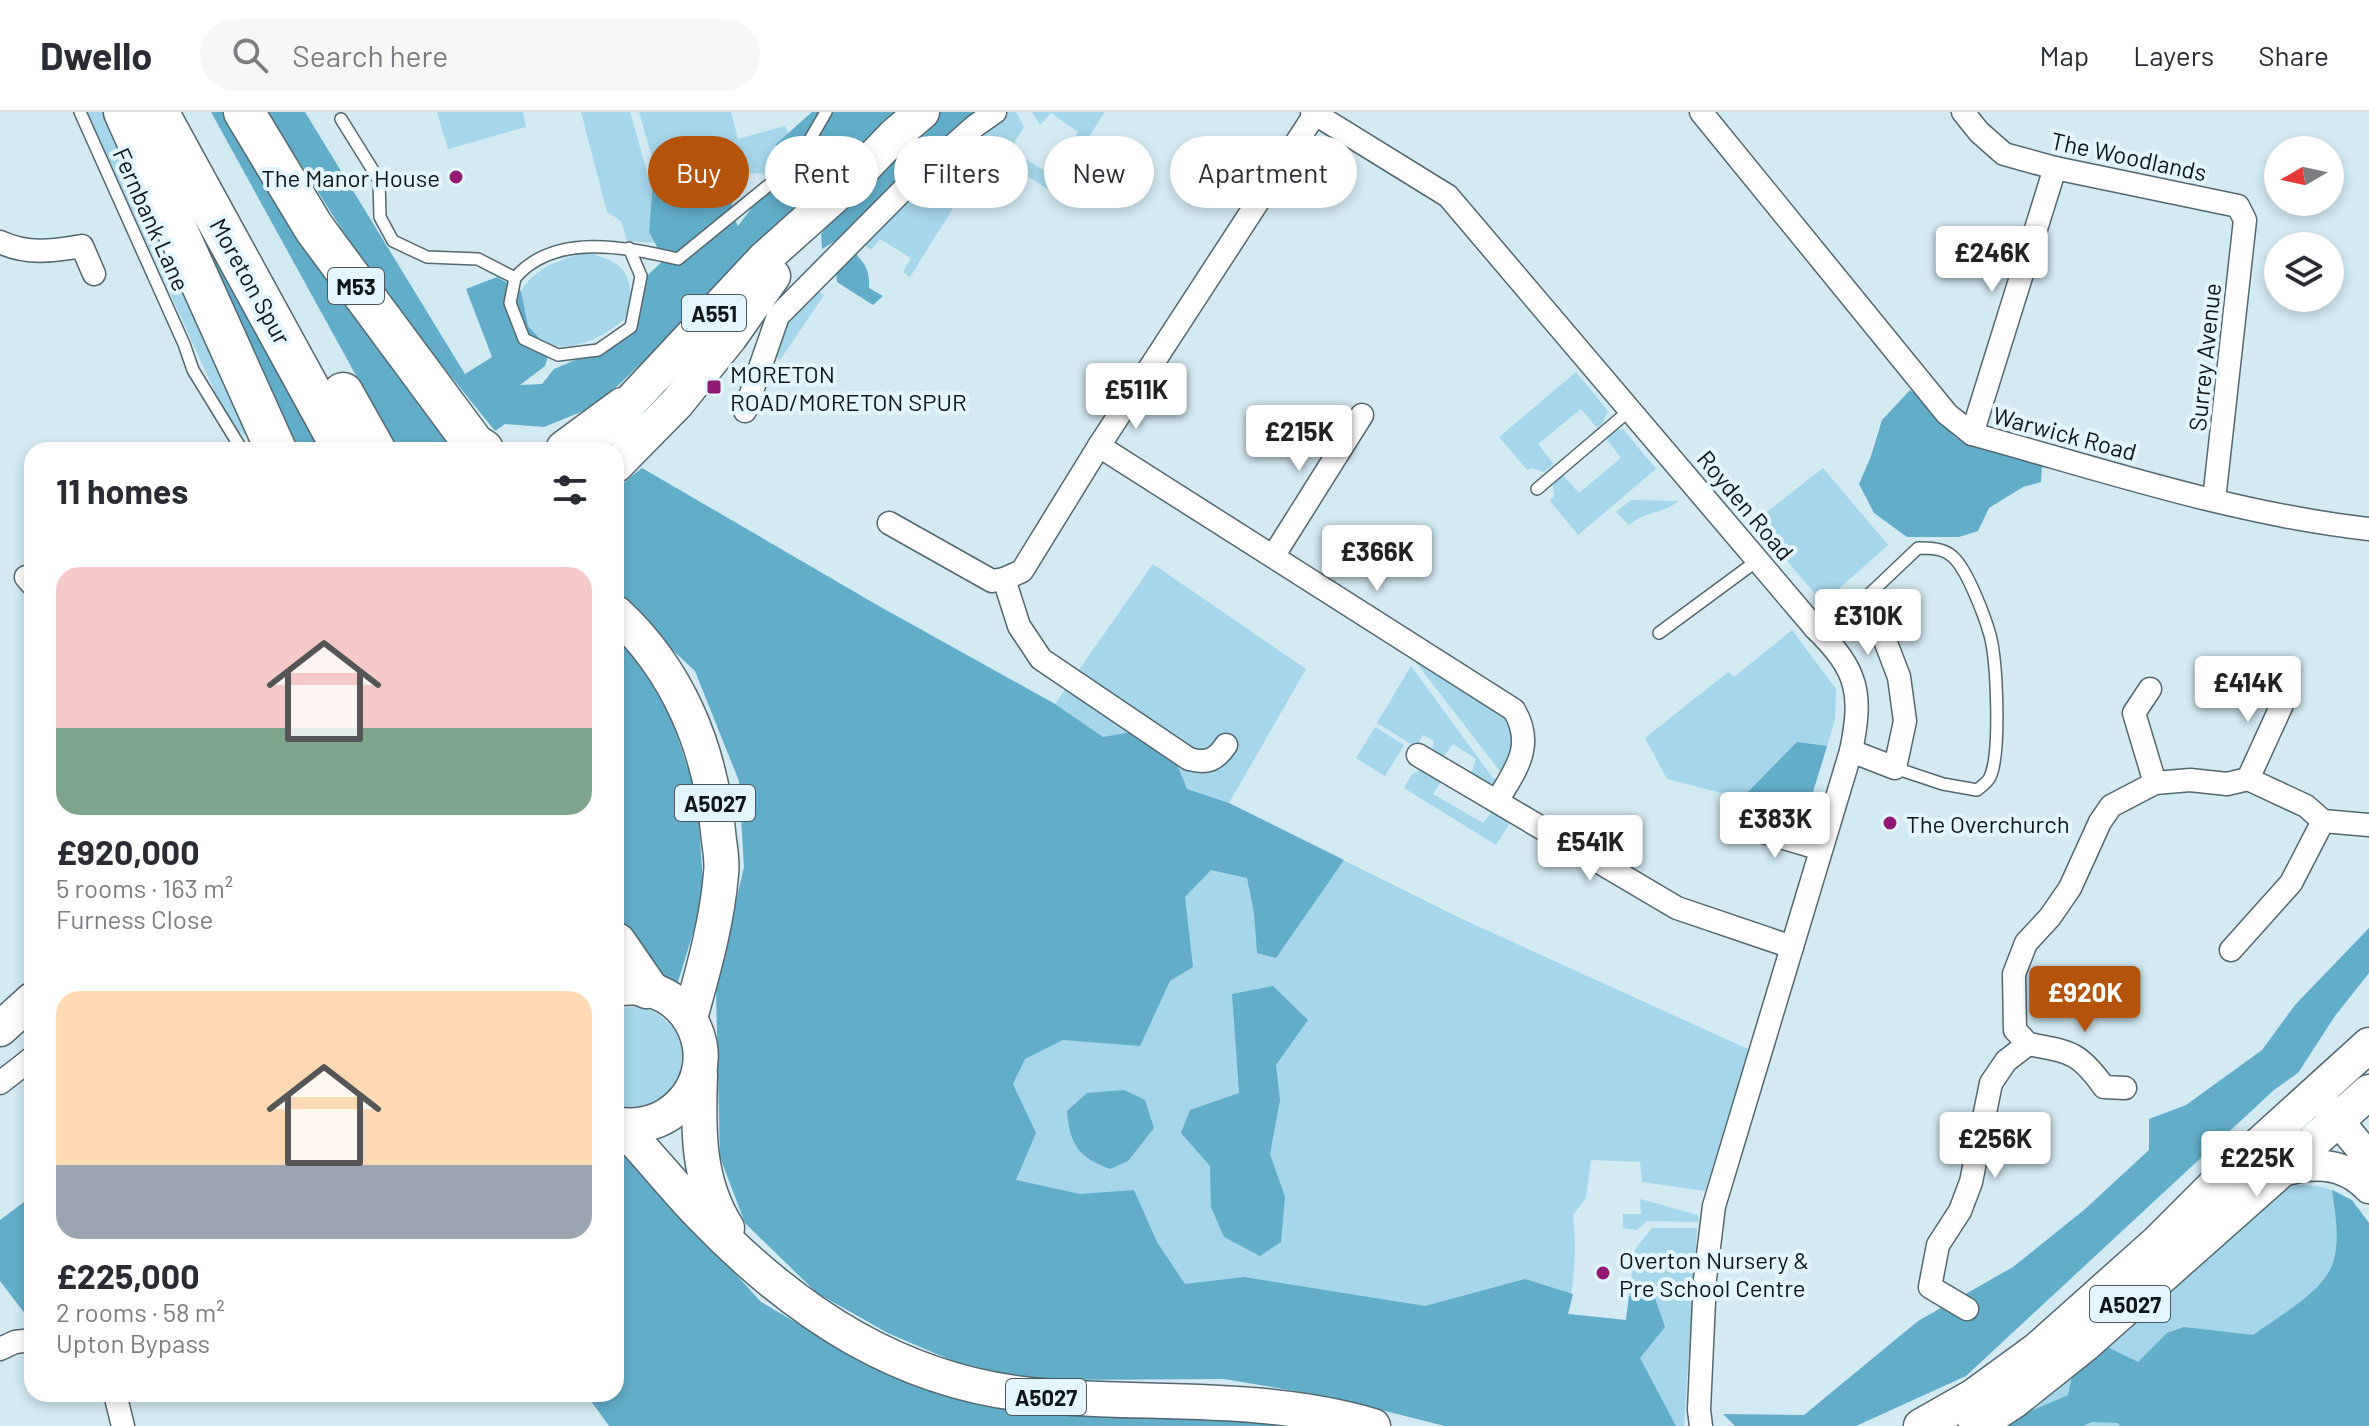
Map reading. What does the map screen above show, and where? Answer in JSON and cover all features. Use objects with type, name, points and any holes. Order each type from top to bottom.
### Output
[{"type":"highway","points":[[124,112],[272,442]]},
{"type":"highway","name":"Moreton Spur","points":[[158,112],[339,442]]},
{"type":"highway","name":"Moreton Spur","points":[[190,112],[371,442]]},
{"type":"highway","name":"M53","points":[[244,112],[314,228],[472,442]]},
{"type":"highway","points":[[577,442],[623,408]]},
{"type":"highway","points":[[624,966],[632,988]]},
{"type":"main road","name":"A551","points":[[878,153],[922,112]]},
{"type":"main road","name":"A551","points":[[593,442],[764,259],[821,208]]},
{"type":"main road","name":"A551","points":[[624,457],[677,403],[829,208]]},
{"type":"main road","name":"A5027","points":[[624,623],[668,675],[687,709],[705,755],[716,806],[722,871],[712,933],[690,1018]]},
{"type":"main road","points":[[624,1124],[641,1125],[662,1119],[679,1107],[693,1090],[700,1070],[698,1034],[690,1018],[671,999],[632,988]]},
{"type":"main road","points":[[0,1029],[24,1007]]},
{"type":"main road","name":"A5027","points":[[1976,1426],[2015,1400],[2084,1345],[2276,1173],[2342,1105],[2369,1045]]},
{"type":"main road","name":"A5027","points":[[700,1070],[698,1129],[701,1159],[719,1214],[751,1263]]},
{"type":"main road","name":"A5027","points":[[1921,1426],[1974,1396],[2037,1350],[2157,1243],[2217,1183],[2342,1105]]},
{"type":"main road","points":[[2342,1105],[2369,1158]]},
{"type":"main road","name":"A5027","points":[[624,1131],[702,1216],[751,1263],[832,1326],[880,1354],[993,1390],[1040,1396],[1255,1404],[1348,1418],[1373,1426]]},
{"type":"main road","points":[[2276,1173],[2298,1166],[2320,1164],[2343,1168],[2369,1188]]},
{"type":"street","points":[[745,411],[778,316],[906,187],[995,112]]},
{"type":"street","name":"Warwick Road","points":[[1701,112],[1947,414],[1972,434],[2214,500],[2369,529]]},
{"type":"street","name":"The Woodlands","points":[[1963,112],[1979,132],[2004,154],[2055,168],[2238,206],[2245,220]]},
{"type":"street","points":[[889,523],[992,581],[1022,571],[1314,113]]},
{"type":"street","name":"Royden Road","points":[[1314,113],[1448,196],[1815,628],[1841,653],[1855,685],[1858,718],[1851,751],[1714,1206],[1705,1279],[1699,1410],[1701,1426]]},
{"type":"street","points":[[1972,434],[2055,168]]},
{"type":"street","name":"Surrey Avenue","points":[[2214,500],[2245,220]]},
{"type":"street","points":[[0,242],[13,249],[37,252],[82,246],[94,274]]},
{"type":"street","points":[[778,270],[809,284]]},
{"type":"street","points":[[1274,555],[1362,415]]},
{"type":"street","points":[[1099,446],[1514,710],[1522,724],[1525,745],[1497,801]]},
{"type":"street","points":[[1004,579],[1019,626],[1041,659],[1189,759],[1209,761],[1219,756],[1226,745]]},
{"type":"street","points":[[1815,628],[1844,603],[1860,603],[1883,635],[1899,677],[1905,721],[1895,768],[1851,751]]},
{"type":"street","points":[[2248,779],[2285,698],[2282,674]]},
{"type":"street","points":[[2150,689],[2134,713],[2155,783]]},
{"type":"street","points":[[1418,755],[1677,908],[1792,947]]},
{"type":"street","points":[[2125,1088],[2104,1087],[2089,1066],[2072,1052],[2028,1044],[2015,1030],[2014,1011],[2014,974],[2026,943],[2050,917],[2070,888],[2100,822],[2111,806],[2155,783],[2190,780],[2227,784],[2248,779],[2296,800],[2323,821],[2369,825]]},
{"type":"street","points":[[2231,950],[2291,883],[2323,821]]},
{"type":"street","points":[[1743,826],[1821,849]]},
{"type":"street","points":[[1967,1309],[1930,1287],[1938,1245],[1960,1211],[1971,1182],[1991,1083],[2006,1061],[2028,1044]]},
{"type":"street","points":[[0,1083],[24,1064]]},
{"type":"street","points":[[0,1349],[24,1341]]},
{"type":"street","points":[[117,1402],[123,1426]]},
{"type":"lane","name":"Fernbank Lane","points":[[80,112],[193,370],[237,442]]},
{"type":"lane","points":[[629,248],[641,276],[631,327],[598,350],[558,355],[524,339],[510,303],[515,278],[524,267],[568,248],[629,248],[678,259],[797,162],[826,112]]},
{"type":"lane","points":[[341,119],[379,180],[380,217],[393,241],[427,257],[478,259],[515,278]]},
{"type":"lane","points":[[1537,489],[1630,410]]},
{"type":"lane","points":[[1860,603],[1918,548],[1936,548],[1953,557],[1975,595],[1991,637],[1997,716],[1995,759],[1990,780],[1977,790],[1943,784],[1895,768]]},
{"type":"lane","points":[[1659,633],[1758,560]]},
{"type":"shaded area","points":[[87,112],[105,112],[251,428],[244,436],[227,418]]},
{"type":"shaded area","points":[[147,112],[319,442],[287,442]]},
{"type":"shaded area","points":[[211,112],[230,112],[462,442],[393,442]]},
{"type":"shaded area","points":[[267,112],[305,112],[465,374],[492,357],[466,289],[497,277],[521,291],[528,326],[550,350],[545,366],[520,385],[542,384],[554,369],[622,340],[641,313],[636,286],[664,260],[649,232],[651,208],[731,208],[738,226],[765,190],[765,208],[835,208],[658,347],[598,405],[544,427],[505,424],[495,431],[378,286]]},
{"type":"shaded area","points":[[437,112],[523,112],[526,127],[448,149]]},
{"type":"shaded area","points":[[581,112],[630,112],[648,175],[649,232],[655,243],[627,241],[621,221],[607,212]]},
{"type":"shaded area","points":[[639,112],[731,112],[737,136],[648,136],[648,144]]},
{"type":"shaded area","points":[[812,112],[976,112],[950,136],[894,136],[894,188],[878,203],[878,136],[785,136]]},
{"type":"shaded area","points":[[1007,112],[1016,112],[1024,127],[1019,136],[983,135]]},
{"type":"shaded area","points":[[1032,112],[1105,112],[1089,136],[1076,136],[1078,132],[1051,113],[1040,125]]},
{"type":"shaded area","points":[[785,126],[788,133],[785,136],[765,136],[765,174],[749,173],[749,136]]},
{"type":"shaded area","points":[[1028,161],[1044,170],[1044,187],[1028,177]]},
{"type":"shaded area","points":[[842,208],[873,208],[842,237],[822,249],[821,234]]},
{"type":"shaded area","points":[[894,208],[953,208],[910,277],[903,272],[911,258],[880,239],[871,250],[862,240]]},
{"type":"shaded area","points":[[586,252],[610,260],[623,270],[630,286],[632,312],[596,338],[581,344],[552,345],[539,339],[529,328],[521,291],[541,270]]},
{"type":"shaded area","points":[[856,254],[867,269],[869,288],[883,296],[873,305],[837,282],[836,273],[845,257]]},
{"type":"shaded area","points":[[818,291],[824,295],[780,360],[774,355],[786,326]]},
{"type":"shaded area","points":[[1576,372],[1608,411],[1602,424],[1597,428],[1581,409],[1538,444],[1554,464],[1544,472],[1531,468],[1527,470],[1499,437]]},
{"type":"shaded area","points":[[1910,390],[1937,410],[1955,437],[1972,447],[2011,452],[2042,462],[2041,482],[2023,487],[1989,508],[1978,531],[1959,537],[1907,537],[1874,513],[1859,484],[1882,420]]},
{"type":"shaded area","points":[[1623,429],[1656,469],[1578,535],[1550,501],[1554,496],[1553,485],[1562,474],[1579,493],[1621,458],[1606,438]]},
{"type":"shaded area","points":[[642,468],[1055,704],[1153,564],[1306,669],[1229,803],[1460,918],[1750,1050],[1705,1191],[1642,1182],[1640,1162],[1591,1160],[1586,1198],[1573,1215],[1574,1265],[1568,1314],[1626,1320],[1635,1249],[1652,1228],[1697,1228],[1684,1426],[1445,1426],[1326,1396],[1224,1379],[1030,1380],[953,1361],[888,1333],[817,1293],[745,1223],[720,1157],[716,987],[744,867],[739,781],[695,671],[624,603],[624,483]]},
{"type":"shaded area","points":[[642,468],[1055,704],[1103,737],[1132,732],[1172,752],[1187,789],[1229,803],[1344,860],[1276,958],[1257,953],[1247,878],[1211,870],[1185,897],[1193,967],[1170,981],[1140,1046],[1063,1040],[1025,1059],[1013,1084],[1036,1133],[1016,1180],[1080,1194],[1134,1190],[1157,1242],[1185,1284],[1244,1277],[1425,1306],[1525,1279],[1573,1294],[1568,1314],[1626,1320],[1629,1296],[1655,1298],[1665,1327],[1640,1358],[1676,1426],[1445,1426],[1326,1396],[1224,1379],[1030,1380],[953,1361],[888,1333],[817,1293],[745,1223],[720,1157],[716,987],[744,867],[739,781],[695,671],[624,603],[624,483]]},
{"type":"shaded area","points":[[1823,468],[1888,545],[1823,603],[1754,522]]},
{"type":"shaded area","points":[[1631,500],[1679,501],[1629,525],[1616,512]]},
{"type":"shaded area","points":[[1792,630],[1836,689],[1835,720],[1802,828],[1739,809],[1741,798],[1667,779],[1645,738],[1728,672],[1734,677]]},
{"type":"shaded area","points":[[624,643],[664,698],[697,795],[704,897],[678,982],[646,966],[630,942],[624,924]]},
{"type":"shaded area","points":[[1418,656],[1512,719],[1518,747],[1502,774],[1415,661]]},
{"type":"shaded area","points":[[1411,666],[1493,778],[1500,780],[1492,786],[1470,778],[1476,759],[1453,744],[1441,760],[1433,752],[1434,741],[1423,735],[1416,747],[1377,723]]},
{"type":"shaded area","points":[[1375,727],[1404,745],[1385,776],[1356,758]]},
{"type":"shaded area","points":[[1797,742],[1827,746],[1802,828],[1739,809],[1742,798]]},
{"type":"shaded area","points":[[1424,768],[1444,777],[1433,794],[1483,823],[1494,809],[1513,818],[1496,845],[1404,788],[1412,774]]},
{"type":"shaded area","points":[[2369,928],[2369,973],[2335,1016],[2298,1073],[2274,1090],[1966,1376],[1856,1426],[1735,1426],[1723,1414],[1804,1415],[1918,1321],[2013,1267],[2084,1210],[2149,1150],[2149,1119],[2186,1105],[2262,1050],[2295,1005]]},
{"type":"shaded area","points":[[1273,986],[1308,1020],[1276,1065],[1280,1100],[1270,1154],[1285,1197],[1281,1242],[1260,1256],[1224,1237],[1211,1207],[1210,1166],[1181,1133],[1190,1110],[1239,1093],[1232,994]]},
{"type":"shaded area","points":[[640,1006],[663,1018],[678,1034],[684,1053],[683,1072],[675,1088],[661,1101],[641,1108],[624,1107],[624,1008]]},
{"type":"shaded area","points":[[1124,1090],[1145,1100],[1154,1128],[1128,1161],[1110,1169],[1090,1160],[1078,1148],[1070,1133],[1067,1111],[1087,1093]]},
{"type":"shaded area","points":[[624,1151],[761,1302],[846,1352],[1314,1426],[609,1426],[592,1402],[624,1402]]},
{"type":"shaded area","points":[[2297,1185],[2321,1187],[2339,1193],[2369,1223],[2369,1426],[1985,1426],[2276,1192]]},
{"type":"shaded area","points":[[2332,1190],[2352,1200],[2369,1223],[2369,1426],[2120,1426],[2118,1423],[2092,1422],[2083,1426],[1996,1426],[2068,1395],[2073,1371],[2099,1343],[2138,1362],[2167,1333],[2184,1327],[2253,1335],[2288,1311],[2312,1292],[2330,1271],[2337,1233]]},
{"type":"shaded area","points":[[1640,1199],[1698,1215],[1698,1222],[1647,1221],[1637,1230],[1623,1228],[1623,1214],[1641,1214]]},
{"type":"shaded area","points":[[24,1202],[24,1312],[0,1281],[0,1220]]},
{"type":"place","name":"The Manor House","points":[[456,177]]},
{"type":"place","name":"MORETON ROAD/MORETON SPUR","points":[[714,387]]},
{"type":"place","name":"The Overchurch","points":[[1890,823]]},
{"type":"place","name":"Overton Nursery & Pre School Centre","points":[[1603,1273]]}]
